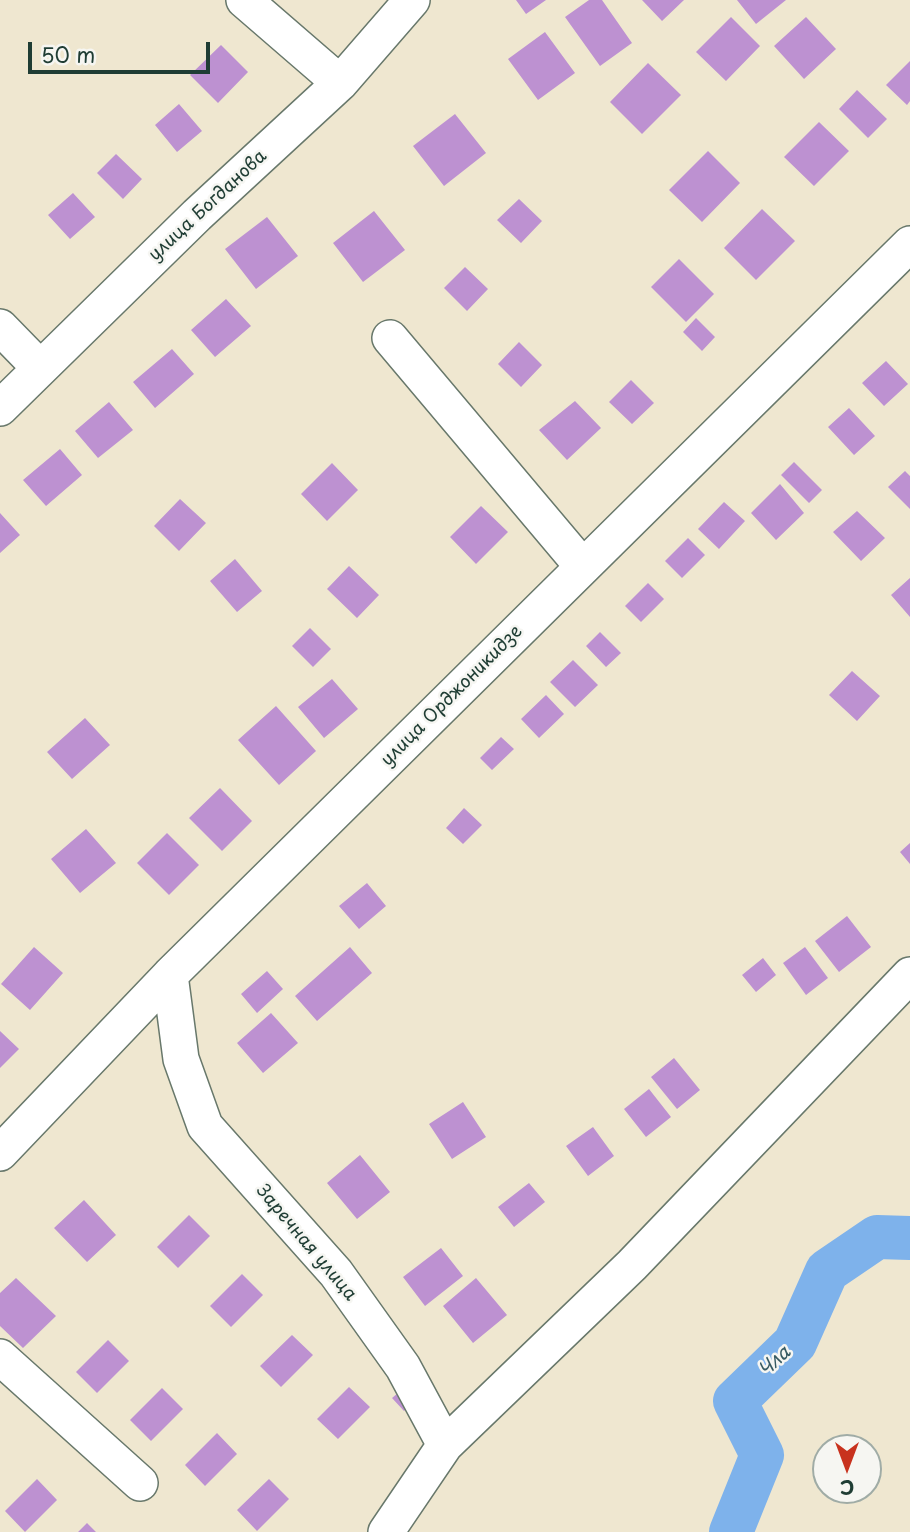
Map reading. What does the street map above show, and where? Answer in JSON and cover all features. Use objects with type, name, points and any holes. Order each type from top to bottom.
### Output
[{"type":"street","points":[[244,0],[340,83]]},
{"type":"street","name":"улица Богданова","points":[[0,408],[197,215],[340,83],[412,0]]},
{"type":"street","name":"улица Орджоникидзе","points":[[0,1153],[170,975],[910,244]]},
{"type":"street","points":[[0,327],[40,368]]},
{"type":"street","points":[[390,338],[583,567]]},
{"type":"street","name":"Заречная улица","points":[[170,975],[181,1059],[205,1126],[336,1273],[403,1367],[445,1445]]},
{"type":"street","points":[[386,1532],[445,1445],[632,1265],[910,975]]},
{"type":"street","points":[[0,1357],[140,1483]]},
{"type":"building","points":[[516,0],[546,0],[526,14]]},
{"type":"building","points":[[589,0],[602,0],[632,43],[600,66],[565,17]]},
{"type":"building","points":[[642,0],[684,0],[662,21]]},
{"type":"building","points":[[737,0],[786,0],[756,24]]},
{"type":"building","points":[[731,17],[760,46],[726,81],[696,52]]},
{"type":"building","points":[[806,17],[836,49],[804,79],[774,46]]},
{"type":"building","points":[[545,32],[575,73],[538,100],[508,59]]},
{"type":"building","points":[[221,45],[248,72],[218,103],[190,75]]},
{"type":"building","points":[[910,61],[910,101],[907,105],[886,85]]},
{"type":"building","points":[[648,63],[681,95],[642,134],[610,102]]},
{"type":"building","points":[[857,90],[887,119],[868,138],[839,109]]},
{"type":"building","points":[[179,104],[202,131],[177,152],[155,125]]},
{"type":"building","points":[[455,114],[486,153],[444,186],[413,146]]},
{"type":"building","points":[[819,122],[849,151],[814,186],[784,157]]},
{"type":"building","points":[[708,151],[740,183],[702,222],[669,190]]},
{"type":"building","points":[[116,154],[142,179],[123,199],[97,173]]},
{"type":"building","points":[[73,193],[95,217],[70,239],[48,215]]},
{"type":"building","points":[[519,199],[542,221],[521,243],[497,220]]},
{"type":"building","points":[[762,209],[795,241],[756,280],[724,248]]},
{"type":"building","points":[[374,211],[405,250],[363,282],[333,243]]},
{"type":"building","points":[[267,217],[298,256],[256,289],[225,249]]},
{"type":"building","points":[[679,259],[714,294],[686,322],[651,287]]},
{"type":"building","points":[[465,267],[488,289],[467,311],[444,288]]},
{"type":"building","points":[[226,299],[251,326],[215,357],[191,330]]},
{"type":"building","points":[[696,318],[715,337],[702,351],[683,332]]},
{"type":"building","points":[[519,342],[542,365],[521,387],[498,364]]},
{"type":"building","points":[[172,349],[194,374],[155,408],[133,382]]},
{"type":"building","points":[[886,361],[908,384],[884,406],[862,383]]},
{"type":"building","points":[[631,380],[654,403],[632,424],[609,402]]},
{"type":"building","points":[[575,401],[601,428],[567,460],[539,430]]},
{"type":"building","points":[[109,402],[133,430],[98,458],[75,431]]},
{"type":"building","points":[[849,408],[875,436],[854,455],[828,427]]},
{"type":"building","points":[[60,449],[82,475],[46,506],[23,480]]},
{"type":"building","points":[[794,462],[822,490],[809,503],[781,475]]},
{"type":"building","points":[[332,463],[358,490],[327,521],[301,494]]},
{"type":"building","points":[[905,471],[910,476],[910,509],[888,487]]},
{"type":"building","points":[[780,484],[804,513],[776,540],[751,513]]},
{"type":"building","points":[[180,499],[206,523],[179,551],[154,526]]},
{"type":"building","points":[[724,502],[745,521],[719,549],[698,529]]},
{"type":"building","points":[[481,506],[508,532],[476,564],[450,537]]},
{"type":"building","points":[[857,511],[885,538],[861,561],[833,532]]},
{"type":"building","points":[[0,513],[20,535],[0,553]]},
{"type":"building","points":[[688,538],[705,555],[682,578],[665,561]]},
{"type":"building","points":[[235,559],[262,591],[237,612],[210,581]]},
{"type":"building","points":[[349,566],[379,595],[357,618],[327,589]]},
{"type":"building","points":[[910,578],[910,617],[891,595]]},
{"type":"building","points":[[648,583],[664,599],[641,622],[625,606]]},
{"type":"building","points":[[310,628],[331,649],[313,667],[292,646]]},
{"type":"building","points":[[600,632],[621,653],[606,667],[586,646]]},
{"type":"building","points":[[573,660],[598,685],[575,707],[550,682]]},
{"type":"building","points":[[852,671],[880,696],[857,721],[829,695]]},
{"type":"building","points":[[332,679],[358,709],[324,738],[298,707]]},
{"type":"building","points":[[546,695],[564,714],[539,738],[521,719]]},
{"type":"building","points":[[276,706],[316,751],[279,785],[238,740]]},
{"type":"building","points":[[85,718],[110,745],[72,779],[47,752]]},
{"type":"building","points":[[501,737],[514,749],[492,770],[480,758]]},
{"type":"building","points":[[220,788],[252,821],[222,851],[189,818]]},
{"type":"building","points":[[464,808],[482,825],[463,844],[446,828]]},
{"type":"building","points":[[86,829],[116,863],[80,893],[51,859]]},
{"type":"building","points":[[167,833],[199,865],[169,895],[137,863]]},
{"type":"building","points":[[910,843],[910,864],[900,852]]},
{"type":"building","points":[[367,883],[386,906],[359,929],[339,906]]},
{"type":"building","points":[[847,916],[871,947],[839,972],[815,941]]},
{"type":"building","points":[[34,947],[63,973],[30,1010],[1,984]]},
{"type":"building","points":[[350,947],[372,973],[317,1021],[295,996]]},
{"type":"building","points":[[805,947],[828,978],[806,995],[783,963]]},
{"type":"building","points":[[763,958],[776,975],[756,992],[742,975]]},
{"type":"building","points":[[267,971],[283,989],[257,1013],[241,994]]},
{"type":"building","points":[[271,1013],[298,1043],[263,1073],[237,1043]]},
{"type":"building","points":[[0,1031],[19,1049],[0,1068]]},
{"type":"building","points":[[674,1058],[700,1090],[677,1109],[651,1077]]},
{"type":"building","points":[[649,1089],[671,1117],[646,1137],[624,1109]]},
{"type":"building","points":[[463,1102],[486,1137],[452,1159],[429,1124]]},
{"type":"building","points":[[593,1127],[614,1156],[588,1176],[566,1146]]},
{"type":"building","points":[[360,1155],[390,1192],[357,1219],[327,1183]]},
{"type":"building","points":[[529,1183],[545,1202],[514,1227],[498,1207]]},
{"type":"building","points":[[84,1200],[116,1235],[87,1262],[54,1228]]},
{"type":"building","points":[[189,1215],[210,1236],[178,1268],[157,1247]]},
{"type":"building","points":[[441,1248],[463,1276],[425,1306],[403,1277]]},
{"type":"building","points":[[242,1274],[263,1295],[231,1327],[210,1306]]},
{"type":"building","points":[[16,1278],[56,1316],[23,1348],[0,1326],[0,1293]]},
{"type":"building","points":[[476,1278],[507,1315],[473,1343],[443,1306]]},
{"type":"building","points":[[292,1335],[313,1355],[281,1387],[260,1366]]},
{"type":"building","points":[[108,1340],[129,1361],[97,1393],[76,1372]]},
{"type":"building","points":[[349,1387],[370,1407],[338,1439],[317,1419]]},
{"type":"building","points":[[162,1388],[183,1409],[151,1441],[130,1420]]},
{"type":"building","points":[[398,1393],[410,1405],[404,1411],[392,1398]]},
{"type":"building","points":[[217,1433],[237,1454],[205,1486],[185,1465]]},
{"type":"building","points":[[37,1479],[57,1500],[25,1532],[5,1511]]},
{"type":"building","points":[[269,1479],[289,1499],[257,1531],[237,1510]]},
{"type":"building","points":[[87,1523],[96,1532],[78,1532]]},
{"type":"waterway","name":"Чла","points":[[731,1532],[762,1455],[735,1401],[795,1343],[827,1271],[877,1237],[910,1238]]}]
